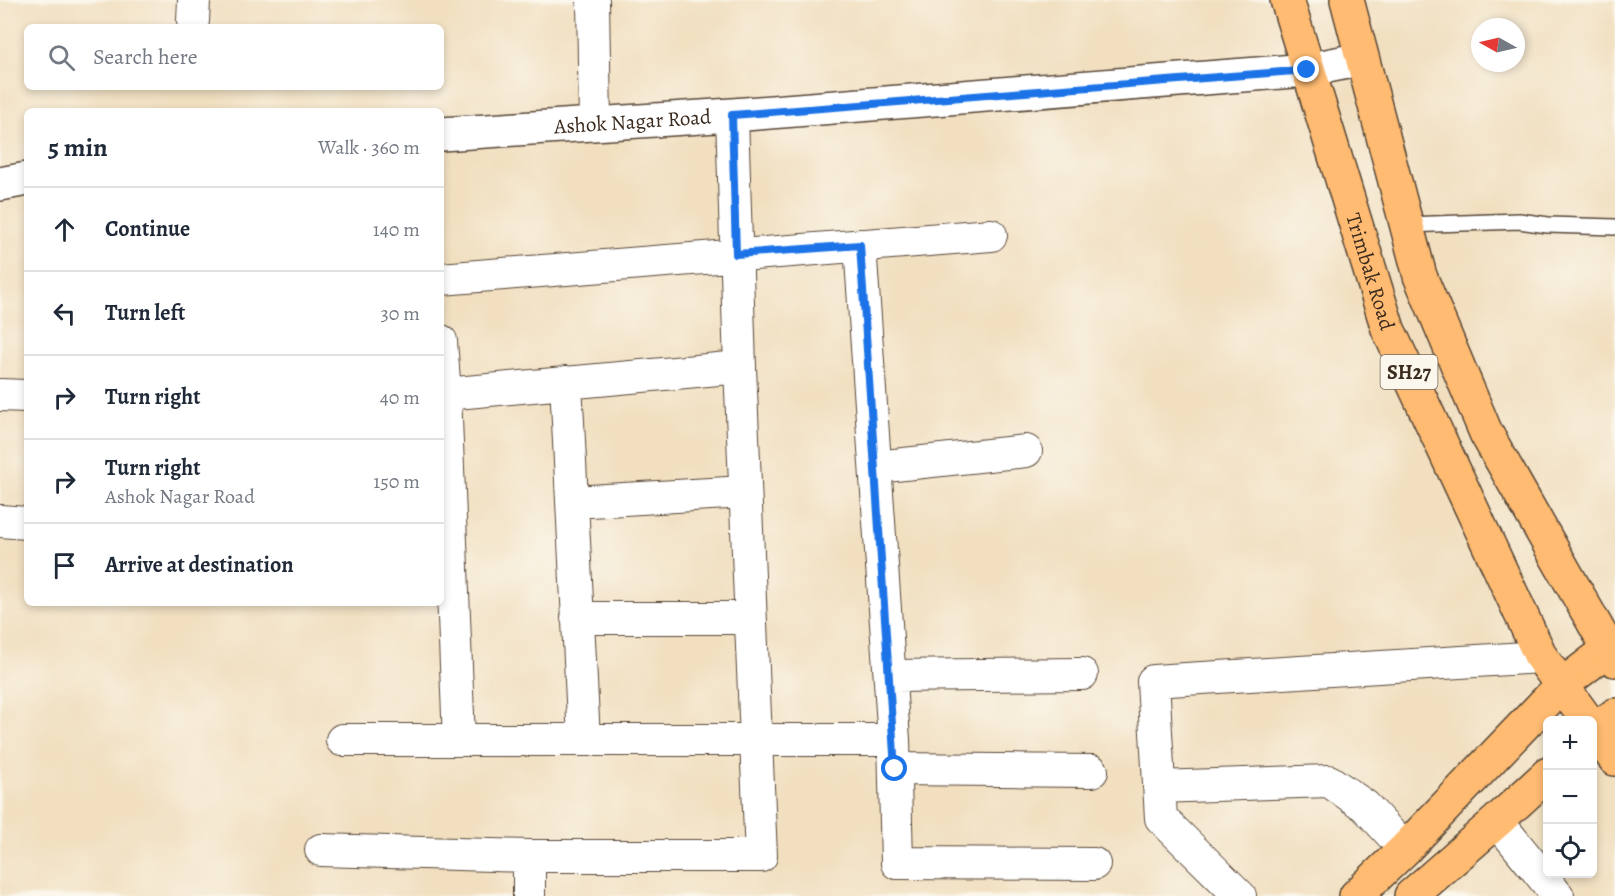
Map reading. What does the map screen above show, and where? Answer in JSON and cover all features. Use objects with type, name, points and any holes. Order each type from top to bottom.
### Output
[{"type":"main road","name":"Trimbak Road","points":[[1287,0],[1388,329],[1541,657],[1588,716]]},
{"type":"main road","points":[[1347,0],[1420,276],[1486,433],[1612,654],[1562,685],[1405,849],[1356,896]]},
{"type":"main road","name":"Trimbak Road","points":[[1597,727],[1615,759]]},
{"type":"main road","points":[[1413,895],[1543,779]]},
{"type":"street","points":[[594,0],[595,124]]},
{"type":"street","name":"Ashok Nagar Road","points":[[444,134],[732,115],[1307,70],[1362,59]]},
{"type":"street","points":[[321,850],[529,856],[760,856],[732,115]]},
{"type":"street","points":[[0,184],[24,180]]},
{"type":"street","points":[[444,279],[990,235]]},
{"type":"street","points":[[860,245],[895,754],[897,863],[1094,864]]},
{"type":"street","points":[[445,394],[740,367]]},
{"type":"street","points":[[444,381],[459,740]]},
{"type":"street","points":[[567,382],[584,740]]},
{"type":"street","points":[[0,395],[24,396]]},
{"type":"street","points":[[876,467],[1026,451]]},
{"type":"street","points":[[572,502],[745,492]]},
{"type":"street","points":[[0,521],[24,523]]},
{"type":"street","points":[[577,618],[750,618]]},
{"type":"street","points":[[1240,896],[1161,818],[1153,681],[1541,657]]},
{"type":"street","points":[[890,676],[1082,674]]},
{"type":"street","points":[[342,740],[756,740],[1092,771]]},
{"type":"street","points":[[1159,787],[1329,781],[1365,806],[1405,849]]},
{"type":"street","points":[[1497,821],[1558,896]]},
{"type":"street","points":[[529,856],[529,896]]},
{"type":"lane","points":[[1406,225],[1519,221],[1548,225],[1615,227]]},
{"type":"route","points":[[895,769],[860,245],[736,254],[732,115],[1307,70]]}]
